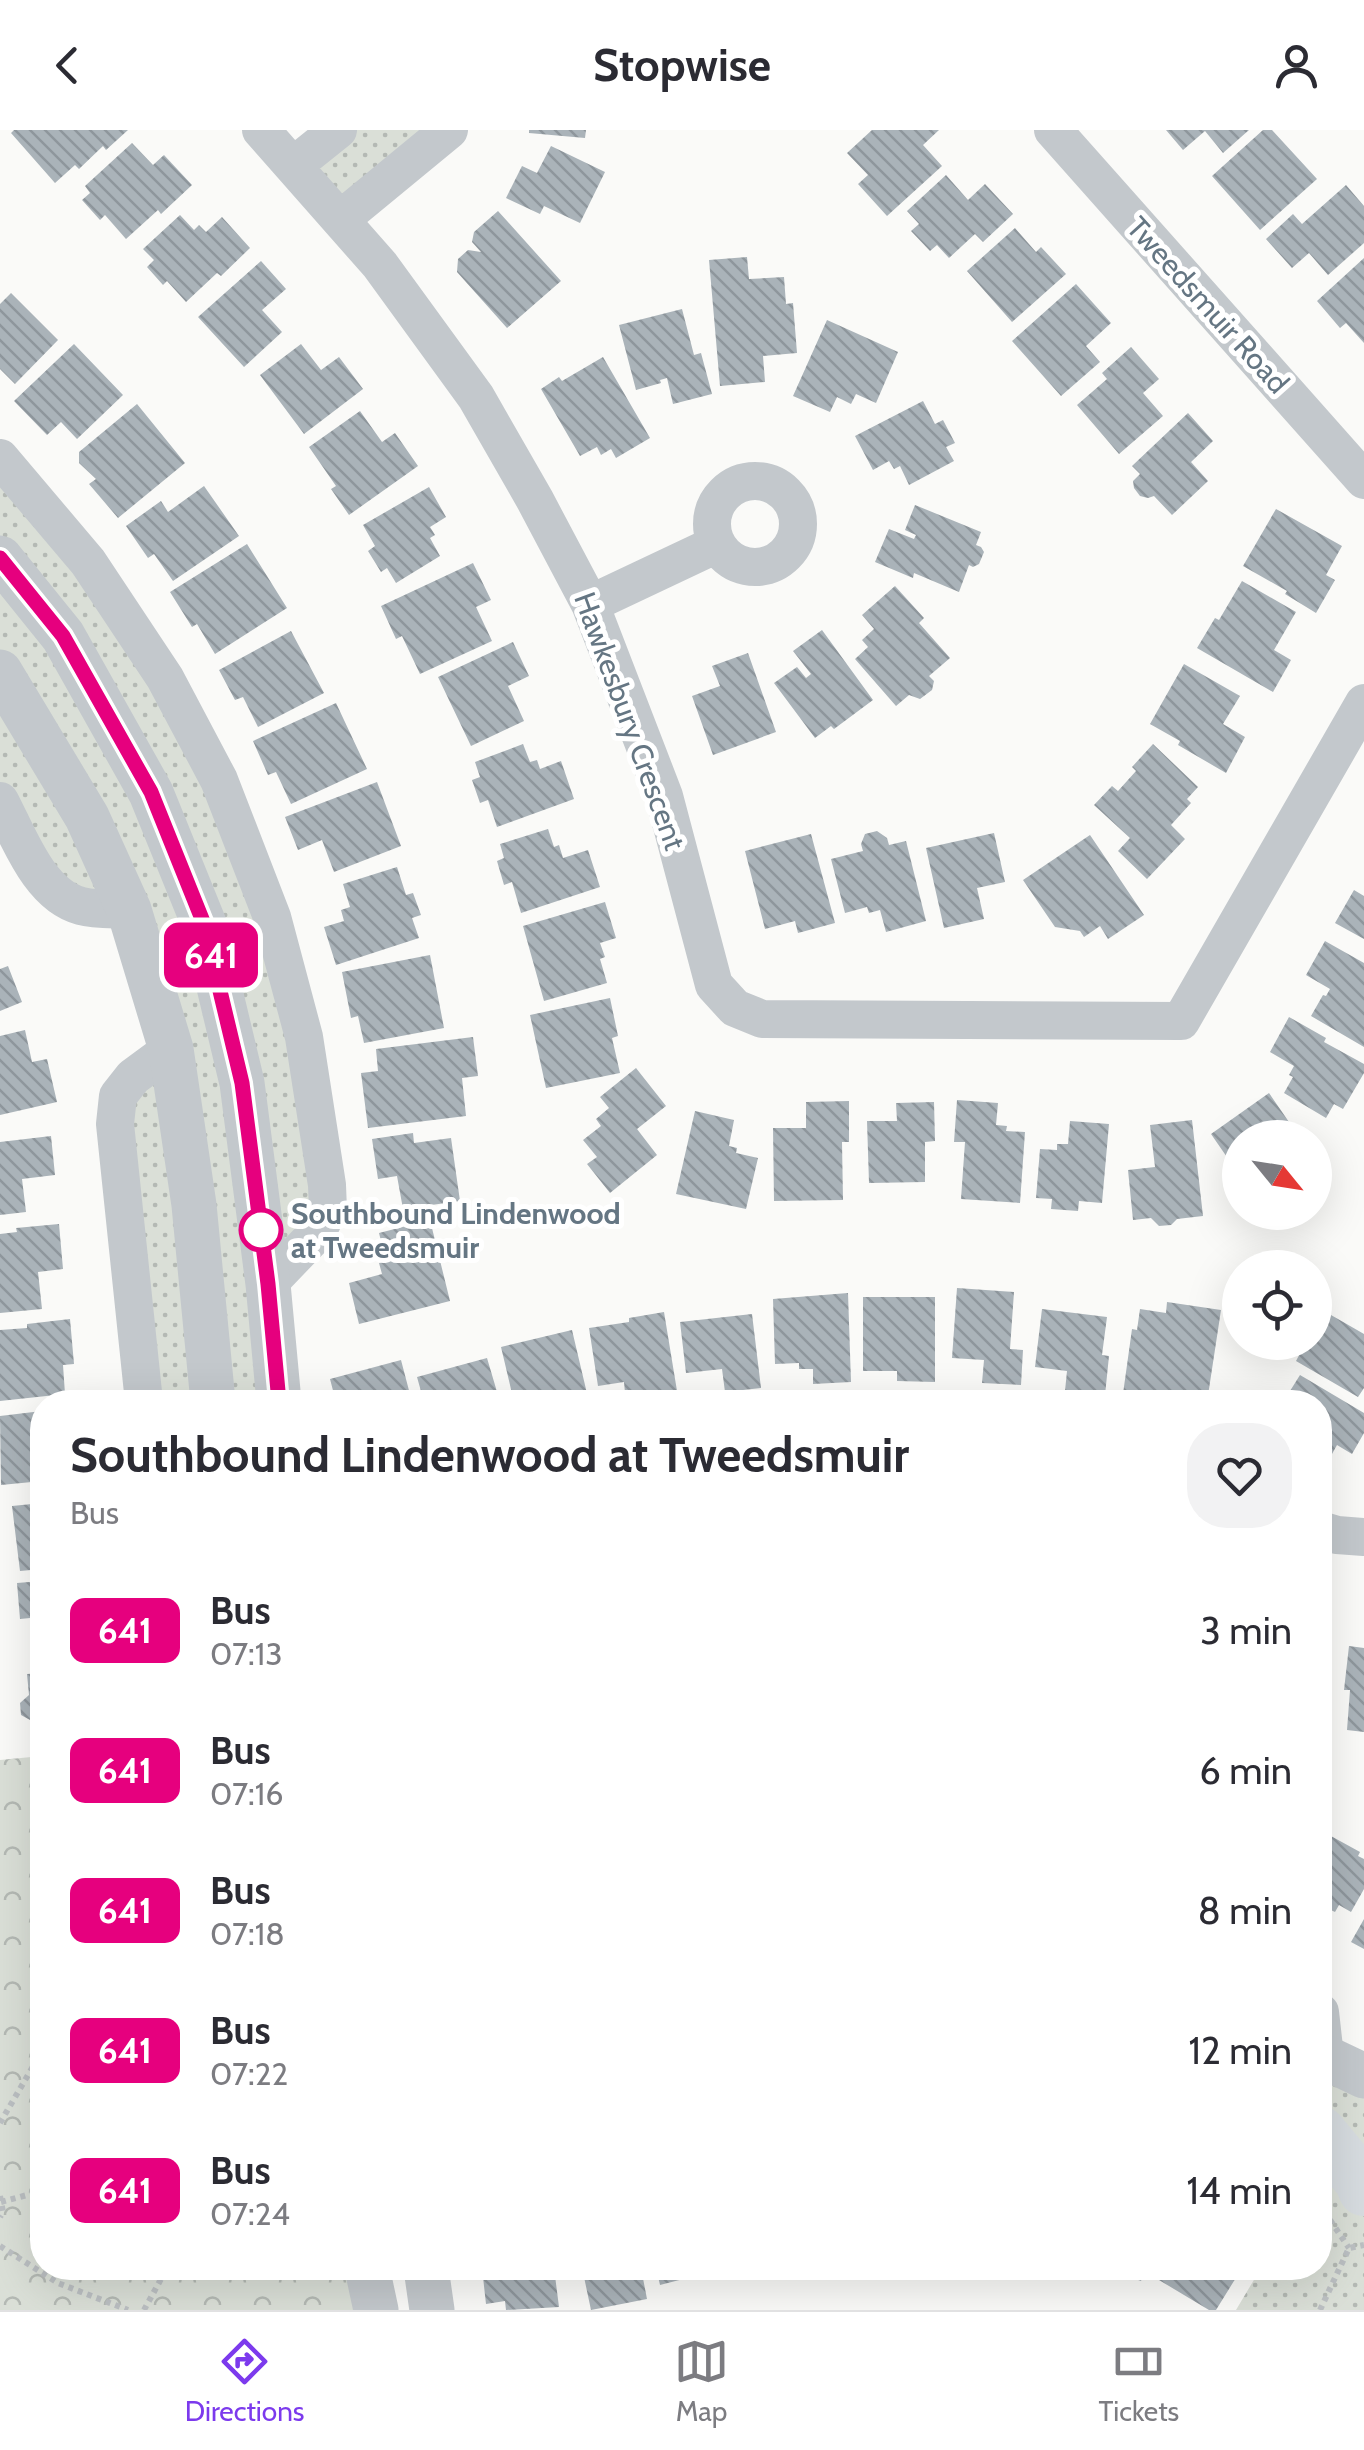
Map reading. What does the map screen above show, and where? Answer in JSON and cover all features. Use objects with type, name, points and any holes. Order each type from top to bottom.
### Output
[{"type":"main road","points":[[1332,2146],[1364,2190]]},
{"type":"street","name":"Hawkesbury Crescent","points":[[260,130],[380,265],[476,397],[535,500],[590,604],[664,796],[714,985],[735,1008],[762,1018],[1181,1021],[1364,703]]},
{"type":"street","points":[[293,166],[338,130]]},
{"type":"street","points":[[341,219],[449,130]]},
{"type":"street","name":"Tweedsmuir Road","points":[[1053,130],[1364,480]]},
{"type":"street","points":[[0,458],[88,562],[165,678],[219,780],[272,917],[304,1036],[328,1185],[328,1210],[318,1233],[268,1284]]},
{"type":"street","points":[[590,604],[717,544]]},
{"type":"street","points":[[0,558],[63,636],[151,792],[204,924],[242,1083],[279,1390]]},
{"type":"street","points":[[0,672],[87,817],[129,910],[171,1049],[194,1205],[212,1390]]},
{"type":"street","points":[[0,801],[38,872],[56,895],[82,906],[129,910]]},
{"type":"street","points":[[143,1390],[115,1124],[118,1096],[133,1077],[171,1049]]},
{"type":"street","points":[[1332,1534],[1364,1538]]},
{"type":"street","points":[[1332,2137],[1364,2154]]},
{"type":"street","points":[[370,2280],[376,2310]]},
{"type":"street","points":[[428,2280],[432,2310]]},
{"type":"path","points":[[0,2123],[30,2072]]},
{"type":"path","points":[[0,2217],[1,2199],[30,2193]]},
{"type":"path","points":[[1332,2222],[1349,2248]]},
{"type":"path","points":[[1349,2248],[1364,2245]]},
{"type":"path","points":[[0,2246],[30,2265]]},
{"type":"path","points":[[1320,2310],[1349,2248]]},
{"type":"path","points":[[53,2280],[128,2310]]},
{"type":"path","points":[[144,2310],[160,2280]]},
{"type":"green space","points":[[338,130],[449,130],[341,219],[293,166]]},
{"type":"green space","points":[[0,458],[219,780],[327,1185],[268,1285],[278,1390],[143,1390],[115,1124],[171,1048],[129,911],[82,907],[0,801]]},
{"type":"green space","points":[[30,1757],[30,2280],[370,2280],[376,2310],[0,2310],[0,1760]]},
{"type":"green space","points":[[1332,2029],[1364,2076],[1364,2154],[1332,2137]]},
{"type":"green space","points":[[1332,2148],[1364,2190],[1364,2310],[1236,2310],[1254,2280],[1332,2280]]},
{"type":"building","points":[[128,130],[106,150],[103,146],[79,169],[75,165],[55,183],[11,133]]},
{"type":"building","points":[[529,130],[586,130],[585,138]]},
{"type":"building","points":[[872,130],[939,130],[923,145],[942,166],[887,216],[858,184],[868,175],[847,153]]},
{"type":"building","points":[[1166,130],[1249,130],[1223,153],[1205,131],[1183,150]]},
{"type":"building","points":[[1263,130],[1272,130],[1317,179],[1260,230],[1212,176]]},
{"type":"building","points":[[132,143],[153,165],[164,155],[192,185],[126,239],[105,215],[100,220],[82,200],[90,193],[85,186]]},
{"type":"building","points":[[551,146],[605,172],[580,223],[544,206],[540,214],[506,198],[522,166],[537,173]]},
{"type":"building","points":[[946,175],[968,200],[985,184],[1013,214],[983,242],[975,234],[949,258],[937,245],[930,251],[911,231],[919,224],[907,211]]},
{"type":"building","points":[[1346,185],[1364,206],[1364,243],[1328,275],[1309,253],[1292,268],[1266,239],[1293,214],[1302,224]]},
{"type":"building","points":[[498,211],[561,281],[507,328],[457,272],[458,259],[468,250],[481,252],[472,242],[474,232]]},
{"type":"building","points":[[180,215],[194,230],[199,225],[206,232],[222,217],[250,248],[186,302],[147,267],[154,260],[143,249]]},
{"type":"building","points":[[1015,228],[1036,252],[1041,247],[1066,274],[1012,322],[967,271]]},
{"type":"building","points":[[747,257],[749,279],[784,277],[786,304],[793,303],[797,353],[763,356],[765,382],[720,386],[709,260]]},
{"type":"building","points":[[1364,258],[1364,343],[1346,323],[1340,328],[1317,301]]},
{"type":"building","points":[[261,261],[286,289],[262,310],[282,332],[244,367],[198,317]]},
{"type":"building","points":[[1076,284],[1111,323],[1086,346],[1100,362],[1061,396],[1012,341]]},
{"type":"building","points":[[11,293],[58,340],[15,384],[0,369],[0,304]]},
{"type":"building","points":[[682,309],[694,355],[701,353],[712,394],[673,404],[667,378],[636,390],[619,325]]},
{"type":"building","points":[[827,320],[898,352],[876,403],[856,394],[851,404],[837,397],[830,412],[793,396]]},
{"type":"building","points":[[74,344],[123,395],[77,439],[61,422],[47,435],[14,401]]},
{"type":"building","points":[[301,344],[321,370],[339,357],[363,389],[304,434],[260,375]]},
{"type":"building","points":[[1131,347],[1159,379],[1143,393],[1163,416],[1119,454],[1077,405],[1107,379],[1102,373]]},
{"type":"building","points":[[603,357],[650,438],[616,458],[611,449],[601,455],[597,447],[580,456],[541,389]]},
{"type":"building","points":[[923,401],[935,424],[943,420],[955,443],[946,447],[954,461],[909,485],[900,466],[894,469],[889,461],[873,470],[855,436]]},
{"type":"building","points":[[137,404],[185,463],[118,518],[89,484],[96,479],[79,463],[79,452]]},
{"type":"building","points":[[360,411],[382,442],[395,433],[418,466],[349,515],[331,489],[336,486],[309,447]]},
{"type":"building","points":[[1188,413],[1213,441],[1191,462],[1208,481],[1172,515],[1154,496],[1140,496],[1133,481],[1140,474],[1132,466]]},
{"type":"building","points":[[204,486],[239,536],[173,581],[154,554],[148,558],[126,526],[161,501],[168,512]]},
{"type":"building","points":[[429,487],[446,517],[430,527],[435,535],[430,538],[440,556],[396,583],[387,568],[381,572],[368,551],[375,546],[363,525]]},
{"type":"building","points":[[915,505],[981,532],[976,545],[984,552],[979,564],[969,565],[959,592],[875,562],[889,529],[914,539],[916,535],[905,530]]},
{"type":"building","points":[[1276,509],[1342,546],[1326,575],[1335,580],[1316,613],[1243,566]]},
{"type":"building","points":[[247,544],[287,608],[215,654],[197,624],[192,627],[170,592]]},
{"type":"building","points":[[473,563],[491,600],[476,607],[492,641],[420,674],[402,636],[396,639],[381,606]]},
{"type":"building","points":[[1242,581],[1296,612],[1274,650],[1291,660],[1273,692],[1197,648]]},
{"type":"building","points":[[895,586],[924,618],[919,623],[950,658],[929,676],[934,681],[932,690],[920,699],[909,695],[896,706],[855,659],[868,647],[862,640],[874,629],[862,615]]},
{"type":"building","points":[[822,630],[873,700],[815,738],[774,683],[797,667],[806,678],[811,674],[793,651]]},
{"type":"building","points":[[291,631],[324,693],[258,727],[243,697],[235,700],[219,670]]},
{"type":"building","points":[[513,642],[529,676],[508,686],[524,721],[471,746],[438,677]]},
{"type":"building","points":[[748,653],[776,732],[713,755],[692,696],[720,686],[712,666]]},
{"type":"building","points":[[1184,664],[1240,696],[1223,724],[1245,737],[1226,773],[1150,724]]},
{"type":"building","points":[[336,703],[367,769],[291,804],[276,772],[268,775],[253,741]]},
{"type":"building","points":[[523,744],[530,762],[537,760],[540,769],[561,761],[574,799],[497,827],[488,800],[480,803],[472,780],[480,777],[475,762]]},
{"type":"building","points":[[1153,744],[1198,787],[1187,799],[1191,803],[1171,825],[1185,839],[1147,879],[1118,851],[1130,838],[1094,805],[1112,786],[1118,791],[1136,771],[1132,767]]},
{"type":"building","points":[[377,782],[401,846],[334,872],[322,840],[298,850],[285,817]]},
{"type":"building","points":[[548,829],[563,858],[588,850],[600,887],[521,913],[512,882],[504,885],[497,861],[504,858],[500,844]]},
{"type":"building","points":[[877,831],[887,838],[889,845],[906,841],[926,921],[886,932],[880,910],[869,913],[867,907],[845,913],[831,859],[863,851],[865,834]]},
{"type":"building","points":[[994,833],[1005,882],[977,888],[984,919],[944,928],[926,848]]},
{"type":"building","points":[[811,834],[835,923],[798,933],[795,921],[765,929],[745,851]]},
{"type":"building","points":[[1090,835],[1144,915],[1108,939],[1100,926],[1084,937],[1080,931],[1055,927],[1023,880]]},
{"type":"building","points":[[397,867],[406,895],[413,893],[421,915],[412,918],[419,938],[336,965],[324,927],[344,921],[341,910],[350,907],[343,884]]},
{"type":"building","points":[[1354,890],[1364,896],[1364,939],[1335,923]]},
{"type":"building","points":[[605,902],[616,938],[600,943],[607,983],[544,1001],[523,926]]},
{"type":"building","points":[[1325,941],[1364,963],[1364,1047],[1311,1016],[1330,989],[1306,975]]},
{"type":"building","points":[[430,955],[444,1028],[364,1043],[358,1016],[351,1018],[342,972]]},
{"type":"building","points":[[8,966],[22,1002],[0,1011],[0,969]]},
{"type":"building","points":[[610,998],[618,1036],[612,1038],[620,1073],[546,1088],[530,1015]]},
{"type":"building","points":[[1289,1017],[1364,1064],[1364,1073],[1343,1109],[1334,1104],[1326,1118],[1284,1093],[1294,1066],[1270,1052]]},
{"type":"building","points":[[25,1030],[32,1062],[47,1059],[57,1102],[0,1115],[0,1036]]},
{"type":"building","points":[[473,1037],[478,1076],[462,1078],[466,1116],[368,1128],[361,1073],[378,1071],[376,1049]]},
{"type":"building","points":[[636,1068],[666,1106],[637,1129],[657,1155],[610,1193],[587,1164],[597,1157],[583,1140],[601,1126],[596,1119],[609,1108],[600,1097]]},
{"type":"building","points":[[1269,1093],[1288,1120],[1231,1120]]},
{"type":"building","points":[[957,1100],[998,1103],[996,1125],[1007,1126],[1006,1131],[1025,1132],[1020,1203],[961,1199],[965,1142],[954,1142]]},
{"type":"building","points":[[849,1101],[849,1142],[842,1142],[843,1200],[774,1201],[773,1128],[806,1128],[806,1102]]},
{"type":"building","points":[[934,1102],[935,1141],[925,1142],[925,1182],[869,1183],[867,1121],[897,1121],[896,1103]]},
{"type":"building","points":[[695,1111],[734,1120],[729,1146],[737,1148],[736,1153],[758,1158],[746,1209],[676,1194]]},
{"type":"building","points":[[1192,1120],[1203,1216],[1159,1226],[1151,1218],[1133,1220],[1128,1170],[1155,1167],[1150,1125]]},
{"type":"building","points":[[1070,1121],[1109,1124],[1102,1203],[1079,1201],[1078,1211],[1051,1209],[1052,1199],[1036,1198],[1040,1149],[1057,1150],[1057,1144],[1068,1144]]},
{"type":"building","points":[[1222,1126],[1222,1150],[1211,1134]]},
{"type":"building","points":[[413,1133],[414,1143],[451,1138],[460,1201],[403,1209],[397,1176],[378,1179],[372,1139]]},
{"type":"building","points":[[51,1136],[55,1175],[22,1179],[26,1212],[0,1215],[0,1142]]},
{"type":"building","points":[[430,1220],[450,1301],[359,1324],[349,1283],[382,1274],[379,1263],[386,1261],[379,1233]]},
{"type":"building","points":[[59,1224],[63,1269],[38,1272],[42,1309],[0,1313],[0,1234],[17,1232],[16,1228]]},
{"type":"building","points":[[957,1288],[1014,1292],[1010,1349],[1023,1350],[1021,1385],[982,1383],[984,1360],[952,1358]]},
{"type":"building","points":[[848,1293],[851,1382],[813,1384],[813,1369],[799,1369],[799,1363],[775,1364],[773,1299]]},
{"type":"building","points":[[863,1297],[935,1297],[935,1382],[897,1381],[897,1371],[863,1371]]},
{"type":"building","points":[[1167,1302],[1221,1310],[1209,1390],[1124,1390],[1132,1329],[1137,1330],[1140,1309],[1166,1313]]},
{"type":"building","points":[[1042,1309],[1107,1317],[1102,1355],[1109,1356],[1106,1390],[1065,1390],[1067,1371],[1035,1367]]},
{"type":"building","points":[[664,1312],[677,1390],[625,1390],[624,1382],[598,1386],[589,1328],[629,1322],[629,1318]]},
{"type":"building","points":[[752,1314],[761,1388],[725,1390],[722,1369],[686,1373],[680,1322]]},
{"type":"building","points":[[1332,1316],[1364,1334],[1364,1388],[1358,1397],[1296,1361],[1332,1360]]},
{"type":"building","points":[[70,1319],[74,1364],[63,1365],[65,1390],[30,1390],[30,1398],[0,1401],[0,1330],[27,1328],[27,1324]]},
{"type":"building","points":[[572,1330],[586,1390],[511,1390],[501,1347]]},
{"type":"building","points":[[487,1358],[496,1390],[421,1390],[417,1377]]},
{"type":"building","points":[[401,1360],[409,1390],[333,1390],[330,1379]]},
{"type":"building","points":[[1300,1375],[1325,1390],[1291,1390]]},
{"type":"building","points":[[1332,1394],[1364,1413],[1364,1433],[1352,1454],[1337,1445],[1332,1454]]},
{"type":"building","points":[[30,1412],[30,1482],[1,1485],[0,1416]]},
{"type":"building","points":[[30,1504],[30,1570],[20,1571],[12,1506]]},
{"type":"building","points":[[30,1582],[30,1618],[20,1619],[17,1583]]},
{"type":"building","points":[[1349,1646],[1364,1648],[1364,1732],[1347,1730],[1350,1690],[1344,1690]]},
{"type":"building","points":[[30,1674],[30,1720],[21,1715],[20,1703],[29,1695]]},
{"type":"building","points":[[1332,1837],[1360,1852],[1358,1856],[1364,1859],[1364,1889],[1351,1912],[1339,1905],[1335,1912]]},
{"type":"building","points":[[1364,1919],[1364,1949],[1351,1942]]},
{"type":"building","points":[[483,2280],[556,2280],[559,2307],[506,2310],[505,2301],[486,2304]]},
{"type":"building","points":[[585,2280],[643,2280],[647,2299],[591,2310]]},
{"type":"building","points":[[1159,2280],[1235,2280],[1216,2310],[1209,2310]]},
{"type":"bus line","name":"641","points":[[0,558],[63,636],[151,792],[204,924],[242,1083],[278,1390]]},
{"type":"place","name":"Southbound Lindenwood at Tweedsmuir","points":[[261,1230]]}]
